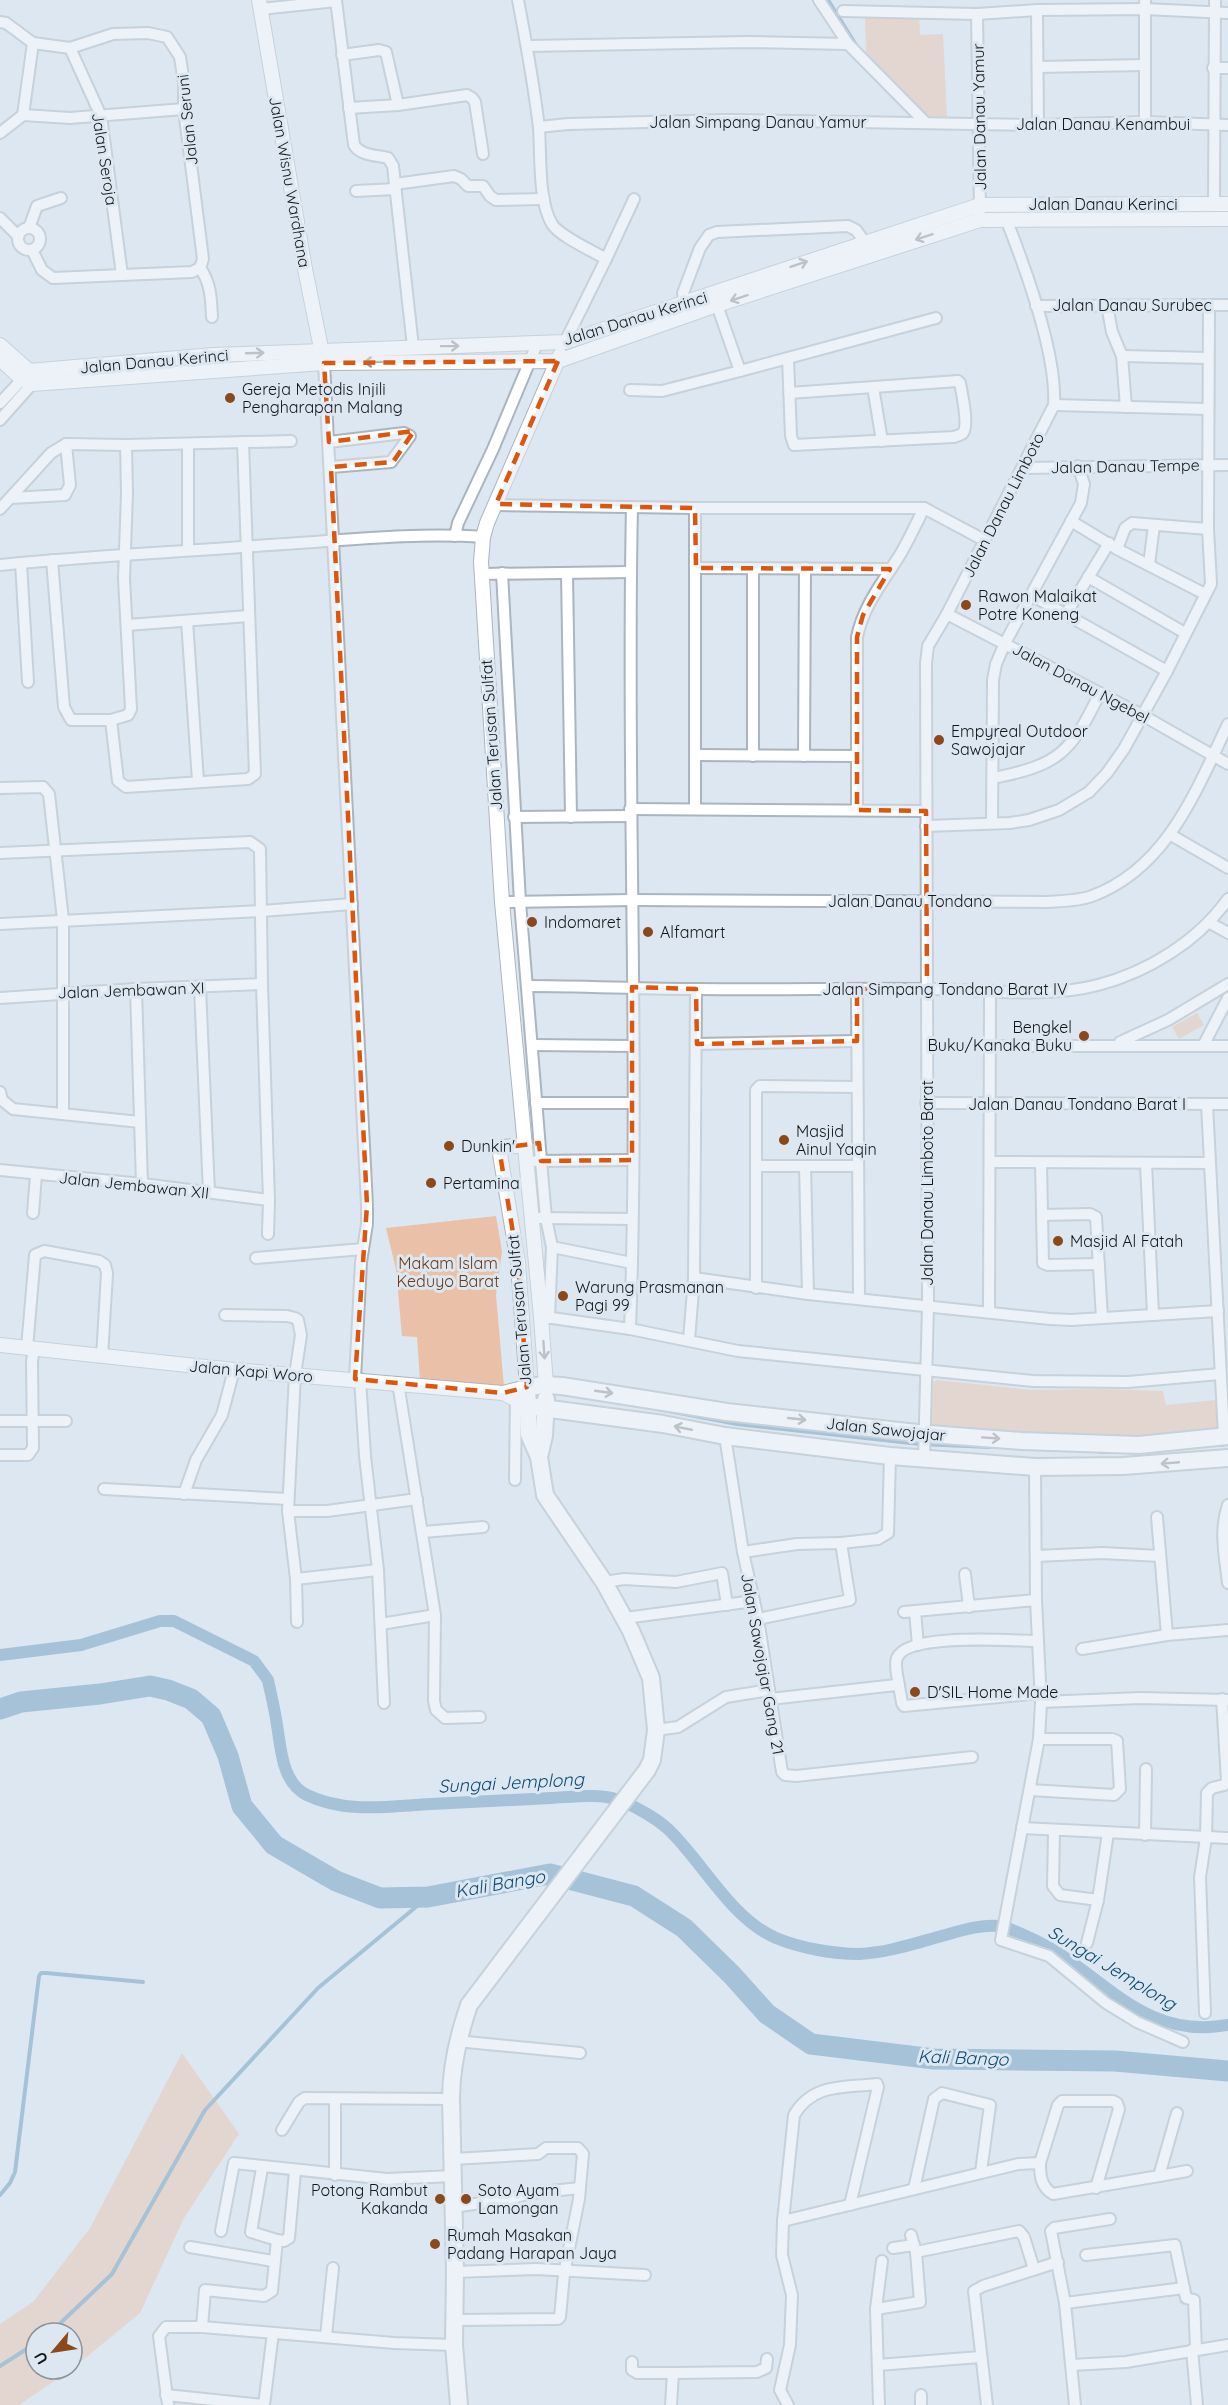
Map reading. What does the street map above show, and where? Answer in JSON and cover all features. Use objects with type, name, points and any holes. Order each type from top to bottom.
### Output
[{"type":"main road","name":"Jalan Kapi Woro","points":[[518,1395],[546,1384]]},
{"type":"main road","name":"Jalan Terusan Sulfat","points":[[539,1457],[547,1409],[546,1384]]},
{"type":"main road","name":"Jalan Sawojajar","points":[[546,1384],[925,1445],[1035,1467],[1123,1467],[1199,1449],[1226,1436]]},
{"type":"main road","name":"Jalan Kapi Woro","points":[[518,1395],[547,1409]]},
{"type":"main road","name":"Jalan Terusan Sulfat","points":[[459,2405],[454,2345],[455,2272],[451,2099],[451,2074],[457,2041],[469,2005],[633,1789],[652,1760],[656,1730],[651,1678],[625,1618],[604,1582],[549,1502],[542,1485],[539,1457],[529,1434],[518,1395]]},
{"type":"main road","name":"Jalan Sawojajar","points":[[547,1409],[663,1424],[725,1436],[890,1456],[925,1445],[1022,1441],[1199,1449],[1228,1458]]},
{"type":"street","points":[[260,5],[336,0],[354,145],[363,153],[388,158],[393,166],[413,347]]},
{"type":"street","points":[[518,0],[527,46],[538,127],[544,199],[549,217],[556,230],[606,259]]},
{"type":"street","points":[[819,0],[848,44],[924,122]]},
{"type":"street","points":[[1215,0],[1213,125],[1221,204]]},
{"type":"street","points":[[1145,4],[1145,122]]},
{"type":"street","points":[[843,10],[898,6],[977,14],[1145,4],[1228,13]]},
{"type":"street","name":"Jalan Wisnu Wardhana","points":[[260,5],[305,269],[323,357]]},
{"type":"street","points":[[1037,10],[1038,125]]},
{"type":"street","name":"Jalan Danau Yamur","points":[[977,14],[980,220]]},
{"type":"street","points":[[0,22],[6,23],[33,43],[70,48]]},
{"type":"street","name":"Jalan Seruni","points":[[70,48],[113,34],[148,33],[167,37],[180,57],[184,83],[184,110],[203,259],[200,268]]},
{"type":"street","points":[[527,46],[747,42],[848,44]]},
{"type":"street","points":[[23,115],[33,43]]},
{"type":"street","name":"Jalan Seroja","points":[[70,48],[101,116],[122,275]]},
{"type":"street","points":[[342,55],[379,50],[386,52],[398,105]]},
{"type":"street","points":[[1038,67],[1145,65]]},
{"type":"street","points":[[1213,68],[1228,68]]},
{"type":"street","points":[[349,108],[398,105],[467,96],[475,102],[483,154]]},
{"type":"street","points":[[0,133],[23,115],[70,118],[184,110]]},
{"type":"street","name":"Jalan Simpang Danau Yamur","points":[[538,127],[568,124],[728,120],[978,124]]},
{"type":"street","name":"Jalan Danau Kenambui","points":[[978,124],[1145,122],[1228,125]]},
{"type":"street","points":[[356,191],[454,176],[468,186],[483,186],[496,200],[544,199]]},
{"type":"street","points":[[29,228],[37,206],[61,198]]},
{"type":"street","points":[[565,342],[634,199]]},
{"type":"street","name":"Jalan Danau Kerinci","points":[[28,378],[213,355],[558,361],[686,309],[864,242],[980,205],[1221,204]]},
{"type":"street","points":[[0,218],[18,236],[21,247],[33,250]]},
{"type":"street","name":"Jalan Danau Limboto","points":[[926,900],[926,663],[928,646],[947,614],[1054,405],[1055,384],[1036,306],[1006,219]]},
{"type":"street","name":"Jalan Danau Kerinci","points":[[323,357],[413,347],[565,342],[686,309],[717,305],[980,220],[1228,219]]},
{"type":"street","points":[[686,309],[683,293],[700,248],[709,235],[717,231],[848,226],[856,230],[864,242]]},
{"type":"street","points":[[18,236],[20,231],[29,228],[35,230],[39,234],[40,241],[33,250]]},
{"type":"street","points":[[33,250],[42,270],[53,278],[192,272],[200,268],[206,277],[211,296],[212,317]]},
{"type":"street","points":[[717,305],[740,372]]},
{"type":"street","points":[[1107,305],[1112,332],[1122,356],[1126,407]]},
{"type":"street","points":[[926,826],[1010,823],[1044,816],[1089,792],[1107,773],[1124,749],[1167,671],[1211,584],[1208,529],[1209,305]]},
{"type":"street","name":"Jalan Danau Surubec","points":[[1036,306],[1228,305]]},
{"type":"street","points":[[630,390],[662,391],[936,318]]},
{"type":"street","name":"Jalan Terusan Sulfat","points":[[546,1384],[545,1317],[532,1219],[534,1161],[525,1145],[502,902],[481,574],[483,537],[565,342]]},
{"type":"street","points":[[454,536],[537,344]]},
{"type":"street","points":[[0,345],[28,378]]},
{"type":"street","points":[[1122,356],[1207,358]]},
{"type":"street","points":[[323,357],[331,467],[366,1170],[367,1224],[363,1249],[358,1379],[378,1570],[384,1703]]},
{"type":"street","points":[[788,358],[789,393],[791,442],[794,446],[954,437],[962,434],[964,430],[963,402],[958,381],[789,393]]},
{"type":"street","points":[[0,359],[28,378]]},
{"type":"street","points":[[0,404],[28,378]]},
{"type":"street","points":[[0,420],[28,378]]},
{"type":"street","points":[[873,387],[882,441]]},
{"type":"street","points":[[1054,405],[1208,409]]},
{"type":"street","points":[[329,442],[404,433],[410,435],[391,462],[331,467]]},
{"type":"street","points":[[0,509],[51,453],[66,444],[291,441]]},
{"type":"street","points":[[111,720],[118,781],[126,787],[248,779],[255,774],[243,442]]},
{"type":"street","points":[[11,498],[59,496],[69,492],[66,444]]},
{"type":"street","points":[[188,444],[188,550]]},
{"type":"street","points":[[52,560],[64,707],[71,720],[111,720],[128,715],[131,709],[124,579],[126,445]]},
{"type":"street","name":"Jalan Danau Tempe","points":[[1023,468],[1228,465]]},
{"type":"street","points":[[992,824],[993,680],[996,664],[1083,494],[1084,484],[1078,466]]},
{"type":"street","points":[[496,505],[695,508],[924,507],[984,540]]},
{"type":"street","points":[[630,1329],[633,1219],[630,812],[632,507]]},
{"type":"street","points":[[857,810],[857,637],[860,623],[924,507]]},
{"type":"street","points":[[695,508],[697,755],[695,809]]},
{"type":"street","points":[[1071,521],[1113,546],[1205,594]]},
{"type":"street","points":[[1066,614],[1088,577],[1128,525],[1208,529]]},
{"type":"street","points":[[1149,565],[1154,525]]},
{"type":"street","points":[[0,565],[334,541],[483,537]]},
{"type":"street","points":[[21,563],[28,682]]},
{"type":"street","points":[[696,568],[890,570]]},
{"type":"street","points":[[804,756],[805,568]]},
{"type":"street","points":[[753,569],[753,756]]},
{"type":"street","points":[[481,574],[631,572]]},
{"type":"street","points":[[502,573],[514,817],[538,1126],[534,1161],[552,1247],[545,1317],[630,1329],[738,1351],[1033,1381],[1128,1382],[1220,1374]]},
{"type":"street","points":[[567,574],[571,817]]},
{"type":"street","points":[[1088,577],[1185,633]]},
{"type":"street","points":[[1031,595],[1167,671]]},
{"type":"street","name":"Jalan Danau Ngebel","points":[[947,614],[1142,715],[1228,764]]},
{"type":"street","points":[[127,625],[249,616]]},
{"type":"street","points":[[187,621],[198,781]]},
{"type":"street","points":[[993,778],[1024,772],[1061,753],[1080,732],[1100,693]]},
{"type":"street","points":[[490,720],[509,719]]},
{"type":"street","name":"Jalan Danau Tondano","points":[[502,902],[926,900],[1047,902],[1090,897],[1135,873],[1171,835],[1228,724]]},
{"type":"street","points":[[697,755],[857,756]]},
{"type":"street","points":[[0,788],[46,789],[49,794],[63,920],[63,1114]]},
{"type":"street","points":[[514,817],[571,817],[695,809],[926,810]]},
{"type":"street","points":[[1171,835],[1228,868]]},
{"type":"street","points":[[0,853],[250,842],[260,849],[268,1234]]},
{"type":"street","name":"Jalan Simpang Tondano Barat IV","points":[[510,990],[632,987],[1048,991],[1098,985],[1162,958],[1210,922],[1228,899]]},
{"type":"street","name":"Jalan Danau Limboto Barat","points":[[925,1445],[928,1306],[926,900]]},
{"type":"street","points":[[0,924],[261,911],[352,904]]},
{"type":"street","points":[[1210,922],[1228,933]]},
{"type":"street","name":"Jalan Jembawan XI","points":[[0,998],[262,984]]},
{"type":"street","points":[[1114,1045],[1168,1020],[1228,984]]},
{"type":"street","points":[[200,988],[209,1192]]},
{"type":"street","points":[[136,989],[142,1184]]},
{"type":"street","points":[[689,1340],[694,1278],[696,989]]},
{"type":"street","points":[[858,989],[859,1299]]},
{"type":"street","points":[[989,1312],[990,990]]},
{"type":"street","points":[[1203,1046],[1228,998]]},
{"type":"street","points":[[697,1044],[857,1041]]},
{"type":"street","points":[[533,1046],[632,1046]]},
{"type":"street","points":[[990,1046],[1228,1046]]},
{"type":"street","points":[[756,1288],[756,1089],[760,1086],[857,1087]]},
{"type":"street","points":[[0,1092],[2,1100],[13,1109],[140,1122]]},
{"type":"street","points":[[536,1103],[633,1103]]},
{"type":"street","name":"Jalan Danau Tondano Barat I","points":[[927,1103],[1228,1104]]},
{"type":"street","points":[[1207,1104],[1220,1374],[1226,1436]]},
{"type":"street","points":[[523,1127],[538,1126]]},
{"type":"street","name":"Jalan Terusan Sulfat","points":[[518,1395],[518,1263],[500,1154],[504,1147],[525,1145]]},
{"type":"street","points":[[534,1161],[632,1160]]},
{"type":"street","points":[[991,1162],[1209,1163]]},
{"type":"street","points":[[1041,1163],[1042,1259],[1045,1265],[1099,1264]]},
{"type":"street","points":[[1146,1163],[1153,1315]]},
{"type":"street","points":[[756,1166],[858,1166]]},
{"type":"street","points":[[805,1166],[808,1294]]},
{"type":"street","name":"Jalan Jembawan XII","points":[[0,1170],[142,1184],[269,1200]]},
{"type":"street","points":[[33,1213],[36,1175]]},
{"type":"street","points":[[1042,1215],[1094,1215],[1098,1221],[1102,1318]]},
{"type":"street","points":[[532,1219],[633,1219]]},
{"type":"street","points":[[552,1247],[632,1263]]},
{"type":"street","points":[[256,1258],[363,1249]]},
{"type":"street","points":[[0,1455],[24,1455],[31,1453],[33,1448],[31,1348],[35,1255],[44,1251],[99,1261],[105,1265],[108,1273],[102,1357]]},
{"type":"street","points":[[518,1263],[536,1262]]},
{"type":"street","name":"Jalan Danau Limboto Barat","points":[[694,1278],[756,1288],[928,1306]]},
{"type":"street","points":[[928,1306],[1056,1320],[1218,1311]]},
{"type":"street","points":[[225,1315],[287,1316],[298,1320],[301,1335],[295,1375],[288,1499],[296,1579],[297,1622]]},
{"type":"street","name":"Jalan Kapi Woro","points":[[0,1345],[234,1370],[358,1379],[518,1395]]},
{"type":"street","points":[[184,1494],[196,1460],[222,1414],[234,1370]]},
{"type":"street","points":[[398,1383],[435,1615],[434,1701],[436,1710],[445,1719],[480,1717]]},
{"type":"street","points":[[515,1480],[518,1395]]},
{"type":"street","points":[[0,1421],[66,1421]]},
{"type":"street","name":"Jalan Sawojajar Gang 21","points":[[725,1436],[743,1552],[758,1619],[782,1772],[785,1775],[972,1757]]},
{"type":"street","points":[[743,1552],[797,1544],[878,1539],[888,1533],[890,1456]]},
{"type":"street","points":[[1035,1467],[1036,1600],[1041,1698],[1039,1739],[1004,1914],[1001,1940],[1049,1956],[1106,2003],[1137,2022],[1183,2042]]},
{"type":"street","points":[[104,1489],[288,1499]]},
{"type":"street","points":[[288,1511],[327,1511],[417,1499]]},
{"type":"street","points":[[1228,1505],[1224,1514],[1222,1531],[1228,1583]]},
{"type":"street","points":[[1156,1517],[1167,1635]]},
{"type":"street","points":[[423,1532],[483,1527]]},
{"type":"street","points":[[758,1619],[850,1600],[841,1543]]},
{"type":"street","points":[[1036,1556],[1102,1553],[1160,1556]]},
{"type":"street","points":[[296,1579],[378,1570]]},
{"type":"street","points":[[604,1582],[624,1579],[676,1582],[722,1573],[727,1605]]},
{"type":"street","points":[[965,1574],[969,1607]]},
{"type":"street","points":[[918,1645],[909,1612],[1036,1600]]},
{"type":"street","points":[[625,1618],[754,1601]]},
{"type":"street","points":[[381,1624],[435,1615]]},
{"type":"street","points":[[1082,1648],[1167,1635],[1228,1630]]},
{"type":"street","points":[[1038,1641],[1002,1642],[982,1638],[918,1645],[905,1650],[898,1656],[896,1665],[902,1703],[904,1706],[1041,1698],[1225,1700],[1227,1780],[1224,1785],[1212,1788],[1207,1793],[1206,1838],[1200,1877],[1205,2013]]},
{"type":"street","points":[[656,1730],[678,1727],[726,1697],[899,1686]]},
{"type":"street","points":[[1030,1790],[1114,1795],[1120,1789],[1117,1741],[1112,1739],[1039,1739]]},
{"type":"street","points":[[1145,1835],[1146,1769]]},
{"type":"street","points":[[1022,1828],[1228,1838]]},
{"type":"street","points":[[1054,1831],[1053,1886],[1056,1891],[1060,1895],[1098,1900]]},
{"type":"street","points":[[1087,1943],[1098,1900],[1108,1833]]},
{"type":"street","points":[[457,2041],[580,2053]]},
{"type":"street","points":[[788,2405],[780,2390],[790,2345],[792,2295],[782,2255],[783,2221],[794,2115],[806,2098],[817,2092],[877,2084],[850,2205]]},
{"type":"street","points":[[914,2189],[934,2099],[942,2093],[990,2105],[981,2172]]},
{"type":"street","points":[[335,2099],[335,2175]]},
{"type":"street","points":[[282,2130],[301,2100],[451,2099]]},
{"type":"street","points":[[1096,2188],[1119,2109],[1117,2103],[1113,2101],[1062,2101],[1058,2105],[1040,2163],[1040,2177],[1050,2193],[1096,2188],[1187,2171]]},
{"type":"street","points":[[1159,2176],[1177,2113]]},
{"type":"street","points":[[453,2159],[538,2154],[546,2148],[578,2148],[583,2154],[580,2188],[565,2270],[562,2314],[558,2319],[455,2320]]},
{"type":"street","points":[[221,2231],[232,2166],[237,2163],[262,2168],[387,2179],[453,2176]]},
{"type":"street","points":[[783,2221],[981,2172],[1018,2164],[1040,2163]]},
{"type":"street","points":[[262,2168],[251,2232],[254,2235],[284,2241],[289,2238],[295,2171]]},
{"type":"street","points":[[453,2207],[509,2199],[531,2193],[580,2188]]},
{"type":"street","points":[[1075,2405],[1065,2303],[1052,2229],[1110,2219]]},
{"type":"street","points":[[893,2248],[1019,2231],[1024,2236],[1034,2270]]},
{"type":"street","points":[[202,2327],[205,2290],[266,2295],[272,2291],[273,2261],[277,2240]]},
{"type":"street","points":[[876,2309],[920,2302],[913,2244]]},
{"type":"street","points":[[1086,2254],[1175,2245],[1186,2299],[1194,2300],[1197,2405]]},
{"type":"street","points":[[190,2247],[273,2261]]},
{"type":"street","points":[[879,2405],[876,2309],[882,2261]]},
{"type":"street","points":[[987,2405],[974,2291],[1058,2262]]},
{"type":"street","points":[[326,2336],[333,2268]]},
{"type":"street","points":[[455,2272],[536,2268],[645,2275]]},
{"type":"street","points":[[1065,2303],[1184,2288]]},
{"type":"street","points":[[273,2333],[264,2405],[167,2400],[159,2336],[166,2327],[202,2327],[394,2343],[454,2345]]},
{"type":"street","points":[[1072,2365],[1126,2362],[1228,2345]]},
{"type":"street","points":[[878,2365],[980,2357]]},
{"type":"street","points":[[632,2362],[632,2370],[637,2373],[757,2372],[766,2368],[767,2359]]},
{"type":"street","points":[[671,2405],[673,2373]]},
{"type":"highlighted area","points":[[558,361],[496,504],[695,508],[696,568],[890,569],[863,615],[857,637],[857,810],[926,811],[927,989],[857,989],[857,1041],[697,1044],[696,989],[632,987],[632,1160],[541,1161],[539,1143],[499,1148],[518,1263],[527,1387],[503,1393],[355,1379],[367,1205],[331,467],[393,462],[414,431],[329,442],[324,363]]},
{"type":"green space","points":[[865,15],[919,16],[920,35],[943,34],[947,118],[927,117],[866,52]]},
{"type":"green space","points":[[1197,1013],[1204,1025],[1179,1039],[1172,1027]]},
{"type":"green space","name":"Makam Islam Keduyo Barat","points":[[496,1216],[502,1251],[496,1295],[504,1387],[420,1380],[417,1337],[402,1336],[396,1269],[386,1228]]},
{"type":"green space","points":[[937,1380],[1031,1390],[1163,1391],[1166,1405],[1216,1400],[1218,1433],[1156,1439],[1095,1439],[932,1428],[933,1382]]},
{"type":"green space","points":[[182,2053],[239,2134],[184,2218],[140,2313],[84,2359],[84,2321],[24,2321],[24,2381],[54,2381],[19,2405],[0,2405],[0,2324],[34,2301],[90,2228]]},
{"type":"waterway","points":[[828,0],[856,45]]},
{"type":"waterway","points":[[658,1409],[737,1424],[920,1444],[990,1447]]},
{"type":"waterway","points":[[1219,1445],[1228,1444]]},
{"type":"waterway","points":[[1100,1452],[1116,1452]]},
{"type":"waterway","name":"Sungai Jemplong","points":[[0,1655],[81,1645],[160,1621],[174,1621],[254,1661],[268,1680],[282,1755],[288,1774],[299,1790],[322,1801],[353,1807],[384,1807],[578,1796],[616,1799],[664,1825],[681,1842],[731,1904],[760,1929],[785,1942],[817,1950],[859,1954],[899,1948],[976,1927],[1002,1927],[1052,1949],[1143,2012],[1168,2022],[1196,2027],[1228,2025]]},
{"type":"waterway","name":"Kali Bango","points":[[0,1709],[21,1702],[150,1686],[191,1699],[211,1716],[228,1756],[242,1806],[274,1845],[336,1881],[380,1898],[428,1897],[550,1874],[634,1896],[684,1928],[732,1975],[767,2014],[811,2044],[934,2059],[1115,2061],[1228,2071]]},
{"type":"waterway","points":[[63,2321],[112,2274],[205,2110],[318,1988],[428,1897]]},
{"type":"waterway","points":[[0,2195],[10,2183],[15,2172],[41,1973],[143,1982]]},
{"type":"waterway","points":[[0,2366],[24,2351]]},
{"type":"place","name":"Gereja Metodis Injili Pengharapan Malang","points":[[230,398]]},
{"type":"place","name":"Rawon Malaikat Potre Koneng","points":[[966,605]]},
{"type":"place","name":"Empyreal Outdoor Sawojajar","points":[[939,740]]},
{"type":"place","name":"Indomaret","points":[[532,922]]},
{"type":"place","name":"Alfamart","points":[[648,932]]},
{"type":"place","name":"Bengkel Buku/Kanaka Buku","points":[[1084,1036]]},
{"type":"place","name":"Masjid Ainul Yaqin","points":[[784,1140]]},
{"type":"place","name":"Dunkin'","points":[[449,1146]]},
{"type":"place","name":"Pertamina","points":[[431,1183]]},
{"type":"place","name":"Masjid Al Fatah","points":[[1058,1241]]},
{"type":"place","name":"Warung Prasmanan Pagi 99","points":[[563,1296]]},
{"type":"place","name":"D'SIL Home Made","points":[[915,1692]]},
{"type":"place","name":"Potong Rambut Kakanda","points":[[440,2199]]},
{"type":"place","name":"Soto Ayam Lamongan","points":[[466,2199]]},
{"type":"place","name":"Rumah Masakan Padang Harapan Jaya","points":[[435,2244]]}]
